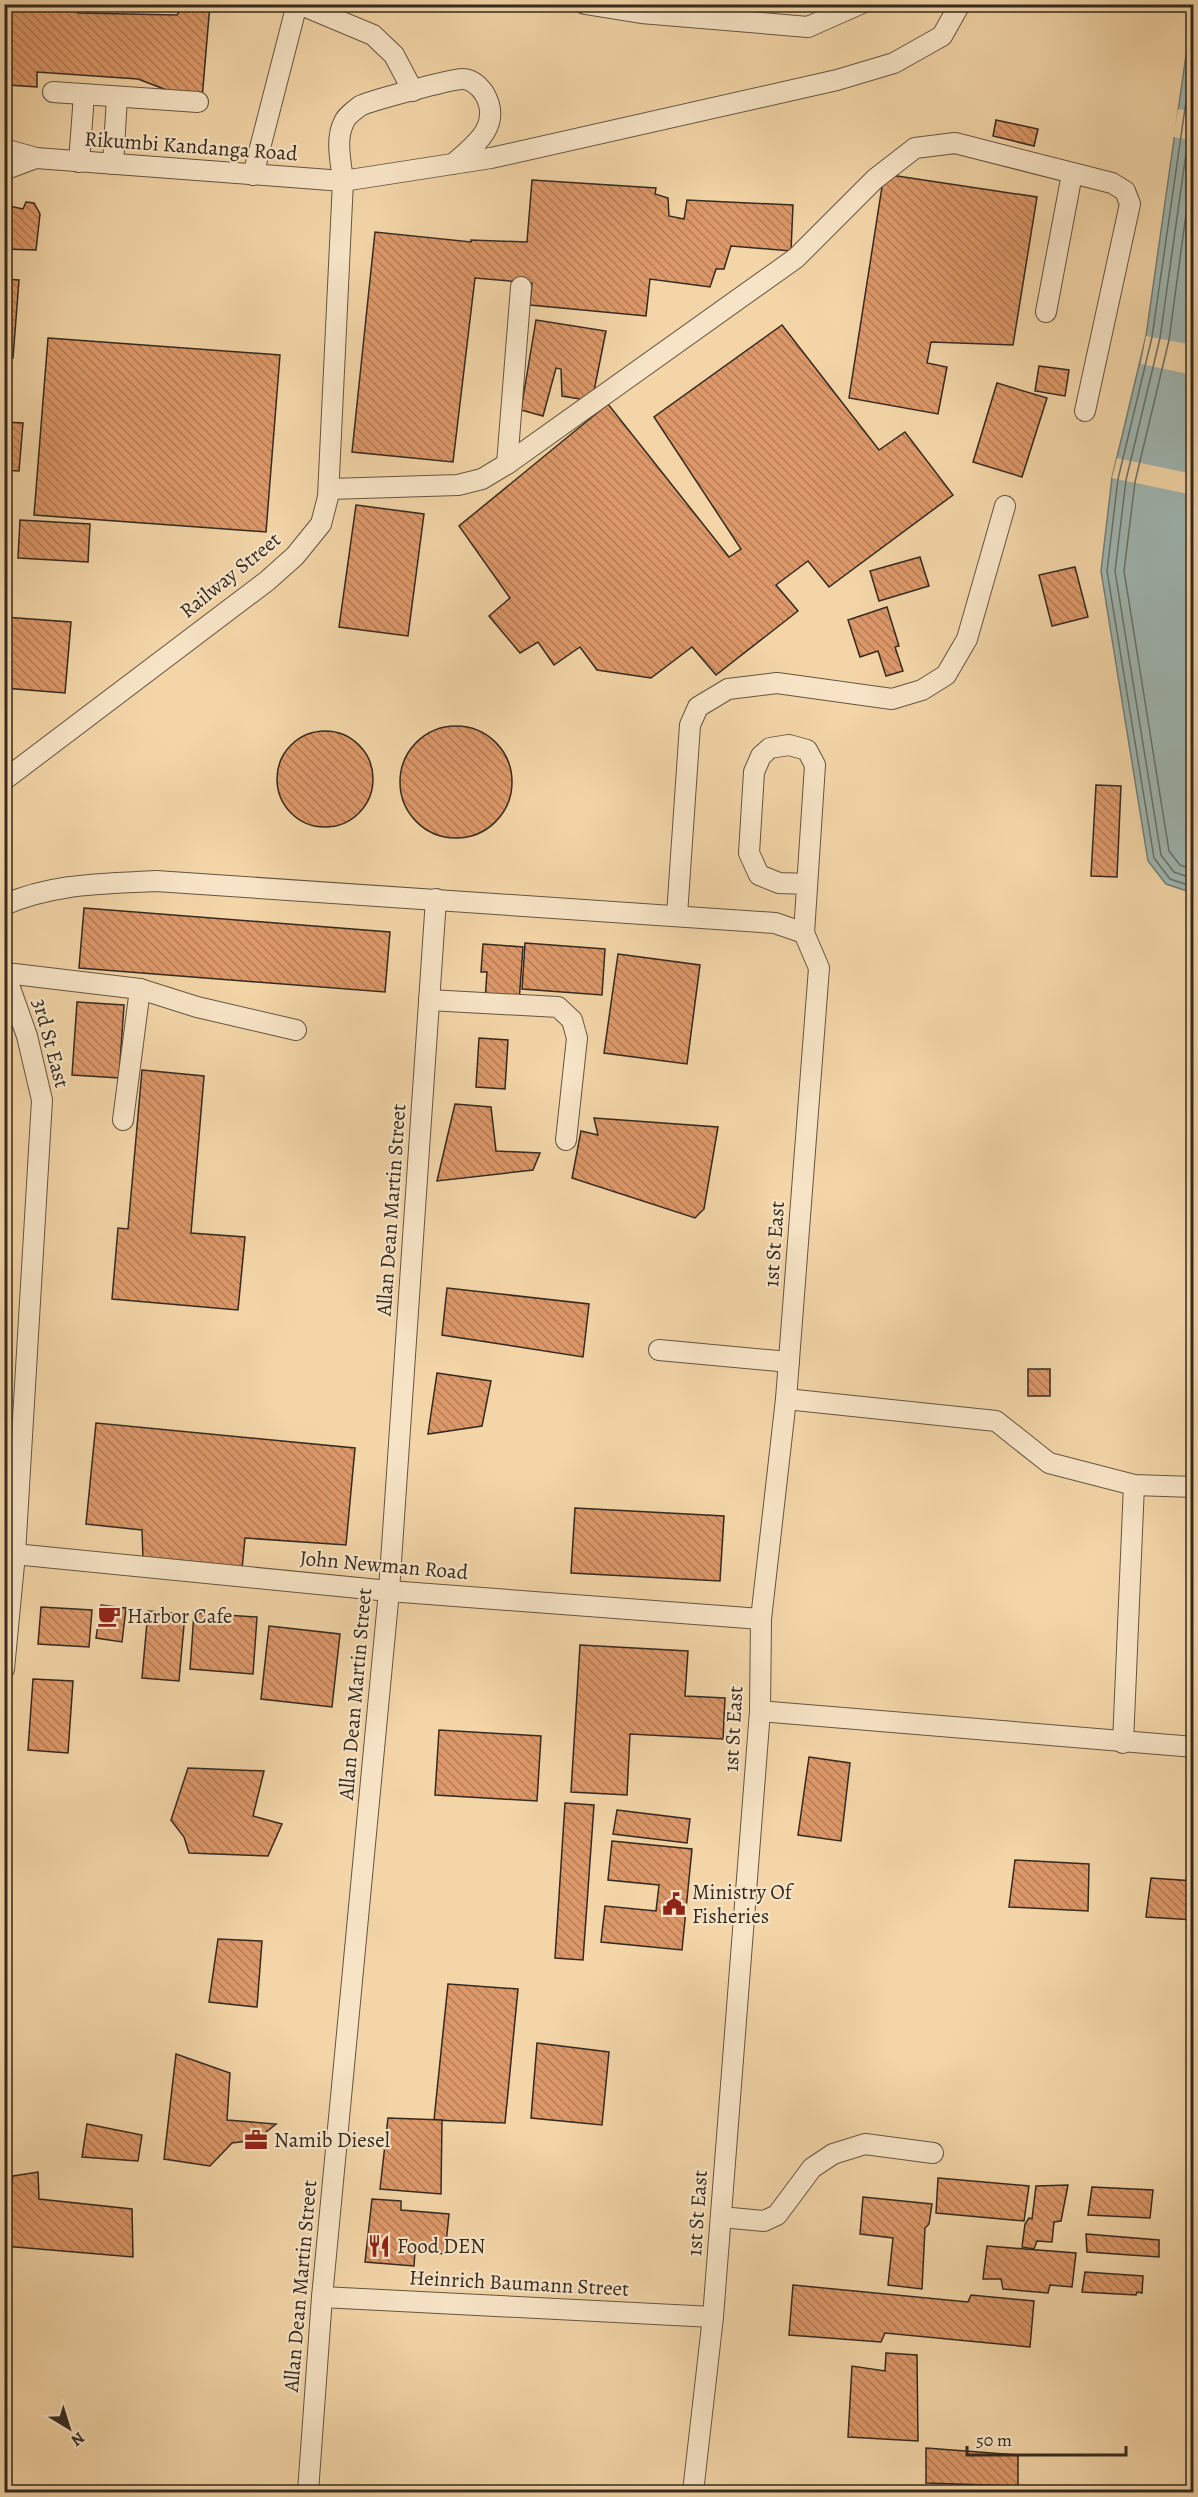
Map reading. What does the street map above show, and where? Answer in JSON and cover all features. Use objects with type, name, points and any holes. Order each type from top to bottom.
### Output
[{"type":"street","points":[[253,175],[298,4],[373,35],[394,55],[413,90]]},
{"type":"street","points":[[585,4],[808,27],[860,4]]},
{"type":"street","name":"Rikumbi Kandanga Road","points":[[4,149],[36,158],[343,181],[491,158],[837,80],[894,63],[942,36],[960,4]]},
{"type":"street","name":"Railway Street","points":[[4,780],[274,574],[295,556],[321,524],[328,489],[343,181],[339,134],[344,119],[362,105],[413,90],[463,79],[479,85],[488,99],[492,121],[482,138],[453,164]]},
{"type":"street","points":[[53,92],[198,102]]},
{"type":"street","points":[[79,162],[84,95]]},
{"type":"street","points":[[113,164],[117,97]]},
{"type":"street","points":[[328,489],[458,485],[482,479],[507,464],[796,258],[875,179],[915,148],[955,143],[1112,183],[1125,191],[1130,204],[1085,411]]},
{"type":"street","name":"Rikumbi Kandanga Road","points":[[4,170],[36,158]]},
{"type":"street","points":[[1046,312],[1072,174]]},
{"type":"street","points":[[507,464],[521,287]]},
{"type":"street","points":[[676,915],[690,725],[698,707],[728,689],[777,683],[892,699],[922,690],[946,675],[967,639],[1005,506]]},
{"type":"street","points":[[4,905],[22,897],[60,887],[156,881],[676,915],[775,923],[804,933],[815,765],[807,750],[789,745],[770,748],[761,756],[754,772],[749,853],[759,875],[779,883],[807,884]]},
{"type":"street","name":"Allan Dean Martin Street","points":[[308,2493],[322,2297],[389,1591],[436,899]]},
{"type":"street","name":"1st St East","points":[[693,2493],[713,2317],[760,1711],[761,1619],[786,1399],[819,968],[804,933]]},
{"type":"street","points":[[5,972],[140,989],[248,1021],[296,1030]]},
{"type":"street","name":"3rd St East","points":[[4,1669],[42,1100],[27,1036],[5,972]]},
{"type":"street","points":[[123,1120],[140,989]]},
{"type":"street","points":[[429,1000],[558,1007],[572,1020],[578,1038],[566,1140]]},
{"type":"street","points":[[659,1350],[789,1362]]},
{"type":"street","points":[[786,1399],[996,1421],[1049,1463],[1134,1485],[1194,1487]]},
{"type":"street","points":[[1123,1743],[1134,1485]]},
{"type":"street","name":"John Newman Road","points":[[10,1553],[389,1591],[761,1619]]},
{"type":"street","points":[[760,1711],[1123,1743],[1194,1747]]},
{"type":"street","points":[[721,2217],[764,2221],[777,2215],[812,2168],[833,2154],[866,2144],[933,2153]]},
{"type":"street","name":"Heinrich Baumann Street","points":[[322,2297],[713,2317]]},
{"type":"water","points":[[1193,6],[1193,893],[1166,884],[1148,861],[1101,571],[1112,478],[1146,336]]},
{"type":"pier","points":[[1178,109],[1193,112],[1193,140],[1173,137]]},
{"type":"pier","points":[[1146,336],[1193,345],[1193,375],[1141,364]]},
{"type":"pier","points":[[1117,458],[1193,474],[1193,495],[1112,478]]},
{"type":"building","points":[[4,4],[77,4],[78,13],[177,15],[185,4],[210,4],[202,99],[177,94],[138,79],[37,72],[37,87],[9,85],[9,64],[4,63]]},
{"type":"building","points":[[996,120],[1038,129],[1034,146],[993,136]]},
{"type":"building","points":[[884,174],[1037,197],[1013,345],[931,342],[927,363],[947,367],[938,414],[849,398]]},
{"type":"building","points":[[532,180],[656,188],[655,194],[668,198],[669,216],[684,219],[687,200],[793,205],[791,251],[731,246],[724,269],[716,269],[710,287],[650,279],[646,316],[530,305],[532,283],[475,278],[453,462],[352,452],[375,232],[471,242],[471,240],[527,242]]},
{"type":"building","points":[[26,202],[34,203],[40,214],[36,250],[4,249],[4,205],[23,209]]},
{"type":"building","points":[[4,279],[19,280],[13,358],[4,358]]},
{"type":"building","points":[[536,320],[606,331],[592,401],[562,396],[561,369],[556,368],[543,416],[521,410]]},
{"type":"building","points":[[782,325],[879,450],[905,432],[953,495],[829,587],[808,561],[776,585],[798,611],[716,675],[692,647],[651,678],[597,670],[580,647],[554,665],[538,642],[520,653],[489,616],[510,598],[459,526],[608,404],[729,557],[741,549],[654,417]]},
{"type":"building","points":[[48,338],[280,355],[266,532],[34,515]]},
{"type":"building","points":[[1039,366],[1069,370],[1065,396],[1035,391]]},
{"type":"building","points":[[997,383],[1047,398],[1022,477],[973,462]]},
{"type":"building","points":[[4,422],[23,423],[19,471],[4,470]]},
{"type":"building","points":[[356,505],[424,514],[408,636],[339,627]]},
{"type":"building","points":[[20,520],[90,524],[88,562],[18,558]]},
{"type":"building","points":[[920,557],[929,586],[879,601],[870,571]]},
{"type":"building","points":[[1075,567],[1088,617],[1052,626],[1039,575]]},
{"type":"building","points":[[887,607],[899,646],[895,647],[903,671],[886,676],[878,651],[860,657],[848,620]]},
{"type":"building","points":[[4,617],[71,622],[65,693],[4,688]]},
{"type":"building","points":[[456,726],[478,730],[496,742],[508,760],[512,782],[508,804],[496,822],[478,834],[456,838],[434,834],[416,822],[404,804],[400,782],[404,760],[416,742],[434,730]]},
{"type":"building","points":[[325,731],[343,735],[359,745],[369,761],[373,779],[369,797],[359,813],[343,823],[325,827],[307,823],[291,813],[281,797],[277,779],[281,761],[291,745],[307,735]]},
{"type":"building","points":[[1096,785],[1121,786],[1117,877],[1091,876]]},
{"type":"building","points":[[84,908],[390,932],[385,992],[79,968]]},
{"type":"building","points":[[525,943],[605,949],[602,995],[522,989]]},
{"type":"building","points":[[483,944],[523,947],[519,1002],[485,1000],[487,972],[481,972]]},
{"type":"building","points":[[618,954],[700,965],[687,1064],[604,1053]]},
{"type":"building","points":[[77,1002],[124,1005],[119,1078],[72,1075]]},
{"type":"building","points":[[479,1038],[508,1040],[505,1089],[476,1087]]},
{"type":"building","points":[[142,1070],[204,1076],[191,1233],[245,1237],[238,1310],[112,1299],[118,1228],[128,1229]]},
{"type":"building","points":[[455,1104],[491,1107],[496,1151],[540,1153],[533,1170],[437,1181]]},
{"type":"building","points":[[594,1118],[718,1127],[704,1209],[695,1218],[572,1178],[581,1131],[598,1135]]},
{"type":"building","points":[[447,1288],[589,1304],[583,1357],[442,1335]]},
{"type":"building","points":[[1028,1369],[1050,1369],[1050,1396],[1028,1396]]},
{"type":"building","points":[[437,1373],[491,1381],[482,1426],[428,1434]]},
{"type":"building","points":[[96,1423],[355,1448],[346,1545],[245,1538],[242,1569],[143,1559],[142,1530],[86,1524]]},
{"type":"building","points":[[575,1508],[724,1516],[720,1581],[571,1573]]},
{"type":"building","points":[[101,1605],[126,1608],[122,1642],[96,1638]]},
{"type":"building","points":[[41,1607],[92,1610],[89,1647],[38,1644]]},
{"type":"building","points":[[148,1611],[185,1614],[179,1681],[142,1678]]},
{"type":"building","points":[[194,1613],[257,1617],[253,1674],[190,1669]]},
{"type":"building","points":[[269,1626],[340,1634],[332,1707],[261,1699]]},
{"type":"building","points":[[580,1645],[688,1651],[685,1696],[725,1698],[723,1739],[630,1734],[627,1795],[571,1792]]},
{"type":"building","points":[[33,1679],[73,1681],[68,1753],[28,1750]]},
{"type":"building","points":[[439,1730],[541,1736],[537,1801],[435,1795]]},
{"type":"building","points":[[809,1757],[850,1763],[841,1841],[798,1835]]},
{"type":"building","points":[[188,1768],[264,1771],[253,1816],[282,1824],[268,1856],[189,1853],[184,1837],[171,1820]]},
{"type":"building","points":[[565,1803],[594,1805],[583,1960],[555,1958]]},
{"type":"building","points":[[617,1810],[690,1819],[687,1843],[613,1834]]},
{"type":"building","points":[[612,1841],[692,1849],[682,1950],[601,1942],[605,1906],[656,1911],[659,1885],[608,1880]]},
{"type":"building","points":[[1015,1860],[1089,1864],[1088,1911],[1009,1907]]},
{"type":"building","points":[[1151,1878],[1194,1881],[1194,1920],[1146,1917]]},
{"type":"building","points":[[218,1939],[262,1941],[257,2007],[209,2002]]},
{"type":"building","points":[[448,1984],[518,1989],[505,2123],[434,2120]]},
{"type":"building","points":[[537,2043],[609,2052],[602,2125],[531,2118]]},
{"type":"building","points":[[176,2054],[230,2073],[227,2120],[276,2124],[256,2140],[232,2143],[210,2166],[164,2159]]},
{"type":"building","points":[[388,2118],[442,2120],[441,2194],[380,2189]]},
{"type":"building","points":[[87,2124],[142,2135],[138,2161],[82,2157]]},
{"type":"building","points":[[38,2172],[39,2199],[132,2209],[133,2257],[4,2246],[4,2223],[13,2176]]},
{"type":"building","points":[[938,2178],[1029,2186],[1024,2221],[936,2213]]},
{"type":"building","points":[[1068,2185],[1061,2221],[1054,2222],[1052,2242],[1037,2241],[1034,2249],[1022,2247],[1025,2224],[1029,2218],[1032,2219],[1036,2186]]},
{"type":"building","points":[[1092,2187],[1153,2190],[1150,2218],[1088,2215]]},
{"type":"building","points":[[863,2197],[932,2204],[929,2224],[925,2228],[922,2289],[888,2285],[893,2238],[860,2234]]},
{"type":"building","points":[[372,2199],[401,2201],[401,2210],[449,2214],[445,2254],[415,2251],[414,2266],[365,2262]]},
{"type":"building","points":[[1086,2234],[1159,2240],[1159,2257],[1087,2252]]},
{"type":"building","points":[[987,2246],[1076,2253],[1072,2287],[1050,2285],[1048,2293],[1003,2289],[1001,2279],[983,2279]]},
{"type":"building","points":[[1085,2272],[1143,2276],[1142,2293],[1137,2292],[1136,2295],[1082,2292]]},
{"type":"building","points":[[793,2285],[968,2302],[971,2295],[1034,2301],[1030,2347],[885,2333],[881,2342],[789,2335]]},
{"type":"building","points":[[886,2353],[917,2355],[918,2441],[848,2437],[852,2366],[885,2371]]},
{"type":"building","points":[[1190,2409],[1194,2409],[1194,2442],[1188,2441]]},
{"type":"building","points":[[926,2448],[1018,2455],[1018,2486],[926,2483]]},
{"type":"place","name":"Harbor Cafe","points":[[109,1616]]},
{"type":"place","name":"Ministry Of Fisheries","points":[[674,1904]]},
{"type":"place","name":"Namib Diesel","points":[[256,2140]]},
{"type":"place","name":"Food DEN","points":[[379,2246]]}]
